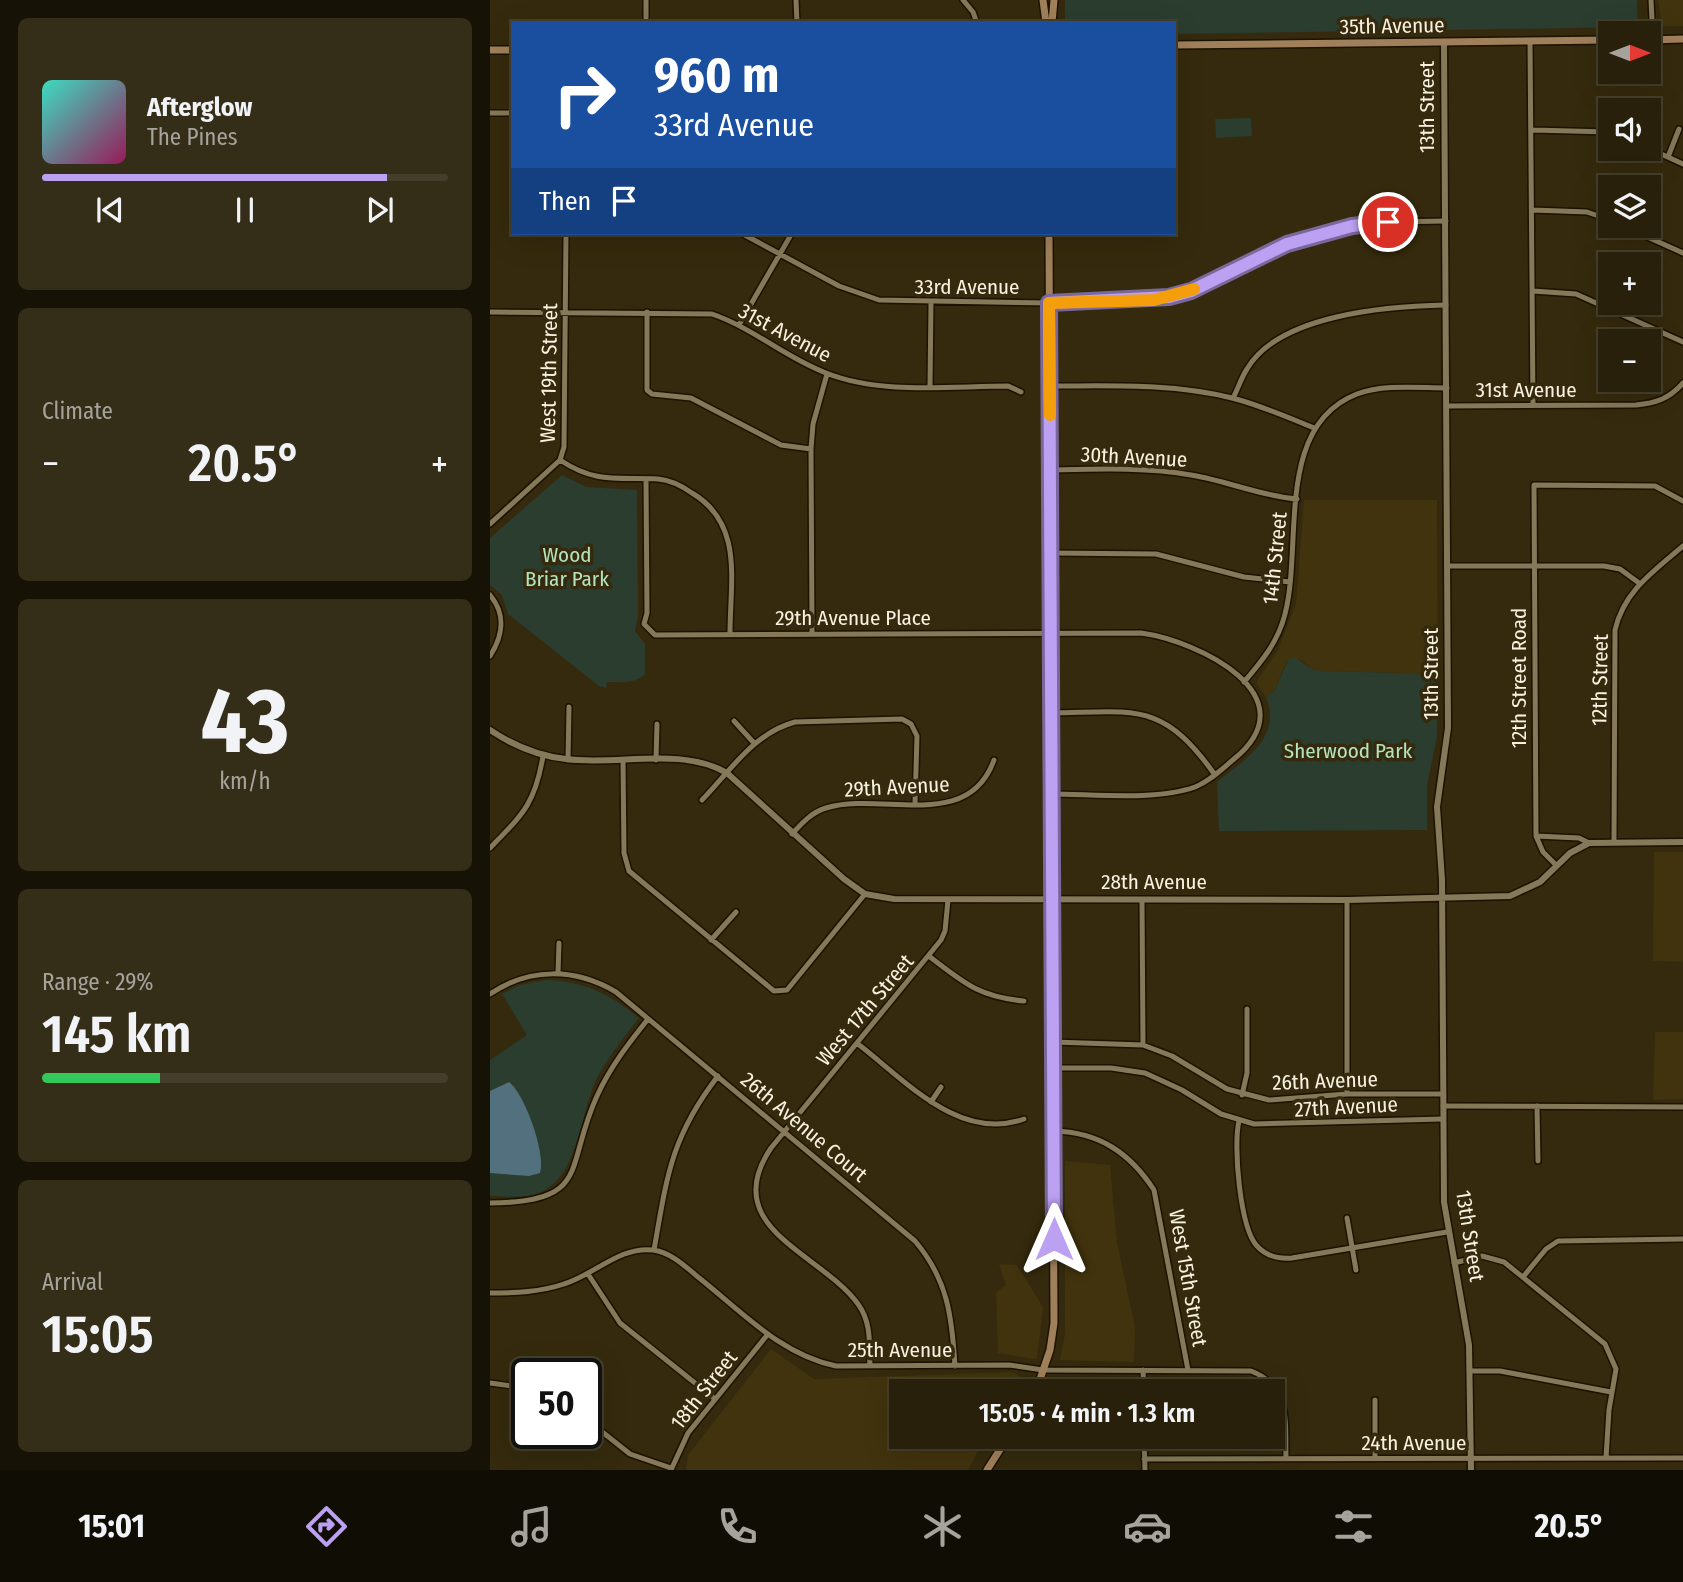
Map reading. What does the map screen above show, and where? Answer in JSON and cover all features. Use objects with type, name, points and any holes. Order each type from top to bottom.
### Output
[{"type":"main road","points":[[1043,0],[1046,21]]},
{"type":"main road","points":[[1052,21],[1054,0]]},
{"type":"main road","points":[[1661,40],[1683,39]]},
{"type":"main road","name":"35th Avenue","points":[[1176,46],[1598,40]]},
{"type":"main road","points":[[490,50],[511,50]]},
{"type":"main road","points":[[1040,1379],[1054,1324],[1049,235]]},
{"type":"main road","points":[[987,1470],[1000,1449]]},
{"type":"street","points":[[646,0],[646,21]]},
{"type":"street","points":[[796,0],[797,21]]},
{"type":"street","points":[[963,0],[976,21]]},
{"type":"street","points":[[1651,0],[1651,21]]},
{"type":"street","points":[[1530,41],[1533,405]]},
{"type":"street","name":"13th Street","points":[[1444,43],[1448,728],[1437,807],[1447,1232],[1465,1313],[1470,1371],[1471,1470]]},
{"type":"street","points":[[490,113],[511,113]]},
{"type":"street","points":[[1668,157],[1679,129]]},
{"type":"street","points":[[1532,130],[1598,132]]},
{"type":"street","points":[[1661,154],[1683,164]]},
{"type":"street","points":[[1532,210],[1587,212],[1598,216]]},
{"type":"street","name":"33rd Avenue","points":[[745,235],[855,293],[898,303],[1049,303],[1169,297],[1191,291],[1287,244],[1321,233],[1388,222],[1446,221]]},
{"type":"street","name":"West 19th Street","points":[[490,524],[560,460],[567,436],[566,235]]},
{"type":"street","points":[[739,325],[791,235]]},
{"type":"street","points":[[1650,238],[1683,253]]},
{"type":"street","points":[[1533,291],[1570,292],[1683,342]]},
{"type":"street","points":[[930,386],[931,303]]},
{"type":"street","points":[[1233,398],[1246,369],[1261,352],[1301,330],[1356,311],[1396,306],[1446,305]]},
{"type":"street","name":"31st Avenue","points":[[490,312],[712,314],[739,325],[827,374],[872,383],[1007,386],[1021,392]]},
{"type":"street","points":[[647,312],[648,390],[652,394],[691,398],[781,445],[811,449]]},
{"type":"street","points":[[812,633],[811,449],[813,424],[827,374]]},
{"type":"street","name":"31st Avenue","points":[[1447,406],[1654,403],[1670,396],[1683,383]]},
{"type":"street","points":[[1050,386],[1174,388],[1233,398],[1314,428]]},
{"type":"street","name":"31st Avenue","points":[[1314,428],[1329,412],[1357,394],[1388,388],[1447,388]]},
{"type":"street","name":"14th Street","points":[[1244,682],[1269,652],[1279,633],[1290,582],[1300,466],[1314,428]]},
{"type":"street","points":[[560,460],[595,478],[668,481],[685,488],[711,506],[722,519],[730,547],[730,633]]},
{"type":"street","name":"30th Avenue","points":[[1050,470],[1159,470],[1194,475],[1266,496],[1297,499]]},
{"type":"street","name":"29th Avenue Place","points":[[646,480],[647,613],[644,624],[655,635],[1052,633]]},
{"type":"street","name":"12th Street Road","points":[[1536,836],[1534,485],[1655,486],[1683,500]]},
{"type":"street","name":"12th Street","points":[[1614,841],[1614,639],[1620,612],[1639,583],[1683,546]]},
{"type":"street","points":[[1050,553],[1156,554],[1244,577],[1290,582]]},
{"type":"street","points":[[1449,566],[1612,567],[1639,583]]},
{"type":"street","points":[[490,595],[502,622],[499,639],[490,656]]},
{"type":"street","points":[[1051,794],[1177,792],[1195,787],[1215,775],[1251,745],[1259,733],[1260,709],[1244,682],[1216,658],[1176,639],[1141,633],[1052,633]]},
{"type":"street","points":[[568,760],[569,707]]},
{"type":"street","points":[[1051,713],[1135,713],[1158,718],[1183,735],[1215,775]]},
{"type":"street","points":[[702,800],[754,743],[779,727],[796,722],[902,719],[911,724],[917,736],[915,804]]},
{"type":"street","points":[[734,721],[754,743]]},
{"type":"street","points":[[656,760],[657,724]]},
{"type":"street","points":[[490,730],[519,747],[543,756],[568,760],[623,760],[656,760],[699,761],[727,773],[792,834],[864,894],[788,990],[779,993],[629,871],[625,862],[623,760]]},
{"type":"street","points":[[490,848],[527,809],[535,795],[543,756]]},
{"type":"street","name":"29th Avenue","points":[[792,834],[806,818],[824,808],[960,799],[982,783],[994,760]]},
{"type":"street","points":[[1556,865],[1543,852],[1536,836],[1580,838],[1589,844]]},
{"type":"street","name":"28th Avenue","points":[[864,894],[894,899],[948,900],[1346,900],[1510,896],[1540,883],[1556,865],[1589,844],[1614,841],[1683,842]]},
{"type":"street","name":"West 17th Street","points":[[870,1366],[869,1333],[858,1304],[781,1238],[760,1211],[756,1177],[764,1159],[784,1131],[930,957],[946,931],[948,900]]},
{"type":"street","points":[[1142,900],[1143,1045]]},
{"type":"street","points":[[1346,900],[1348,1094]]},
{"type":"street","points":[[711,940],[736,912]]},
{"type":"street","points":[[558,973],[559,943]]},
{"type":"street","points":[[930,957],[975,990],[999,999],[1024,1001]]},
{"type":"street","name":"26th Avenue Court","points":[[490,994],[516,981],[558,973],[602,984],[648,1019],[884,1213],[927,1255],[948,1297],[953,1318],[955,1366]]},
{"type":"street","points":[[1242,1095],[1247,1073],[1247,1009]]},
{"type":"street","points":[[490,1203],[538,1200],[554,1192],[567,1180],[577,1162],[597,1096],[621,1053],[648,1019]]},
{"type":"street","name":"26th Avenue","points":[[1053,1042],[1143,1045],[1172,1056],[1242,1095],[1277,1100],[1348,1094],[1443,1094]]},
{"type":"street","points":[[858,1044],[950,1114],[980,1123],[1010,1124],[1024,1119]]},
{"type":"street","name":"27th Avenue","points":[[1054,1068],[1111,1068],[1145,1073],[1239,1121],[1288,1125],[1335,1119],[1443,1119]]},
{"type":"street","points":[[490,1293],[542,1290],[588,1274],[623,1254],[654,1250],[680,1134],[693,1109],[718,1076]]},
{"type":"street","points":[[931,1102],[941,1087]]},
{"type":"street","points":[[1444,1106],[1683,1107]]},
{"type":"street","points":[[1537,1106],[1538,1161]]},
{"type":"street","points":[[1239,1121],[1234,1144],[1236,1161],[1254,1243],[1269,1255],[1285,1259],[1447,1232]]},
{"type":"street","name":"West 15th Street","points":[[1054,1131],[1076,1131],[1097,1137],[1135,1166],[1154,1190],[1188,1370]]},
{"type":"street","points":[[1347,1218],[1356,1270]]},
{"type":"street","points":[[1523,1277],[1551,1245],[1565,1240],[1683,1238]]},
{"type":"street","name":"25th Avenue","points":[[654,1250],[679,1262],[768,1334],[803,1357],[820,1363],[870,1366],[1009,1366],[1043,1370],[1251,1371],[1267,1378],[1281,1395],[1285,1408],[1286,1458]]},
{"type":"street","points":[[1454,1263],[1492,1257],[1523,1277],[1605,1344],[1616,1369],[1611,1392],[1606,1458]]},
{"type":"street","points":[[588,1274],[620,1324],[715,1399]]},
{"type":"street","name":"18th Street","points":[[671,1469],[688,1433],[768,1334]]},
{"type":"street","points":[[1143,1370],[1143,1379]]},
{"type":"street","points":[[1470,1371],[1500,1371],[1611,1392]]},
{"type":"street","points":[[490,1384],[511,1386]]},
{"type":"street","points":[[1375,1401],[1375,1458]]},
{"type":"street","points":[[602,1432],[630,1454],[671,1469]]},
{"type":"street","points":[[1144,1449],[1144,1470]]},
{"type":"street","name":"24th Avenue","points":[[1144,1459],[1683,1458]]},
{"type":"shaded area","points":[[1658,0],[1683,0],[1683,26],[1662,26]]},
{"type":"shaded area","points":[[1304,500],[1437,500],[1438,674],[1323,671],[1312,669],[1301,660],[1287,660],[1275,690],[1266,698],[1256,682],[1277,652],[1296,604]]},
{"type":"shaded area","points":[[1654,852],[1683,852],[1683,962],[1653,961]]},
{"type":"shaded area","points":[[1655,1032],[1683,1032],[1683,1099],[1653,1100]]},
{"type":"shaded area","points":[[1065,1161],[1110,1165],[1117,1242],[1135,1327],[1134,1362],[1060,1360],[1065,1334]]},
{"type":"shaded area","points":[[999,1264],[1017,1265],[1043,1307],[1037,1358],[998,1353],[996,1293],[1006,1285]]},
{"type":"shaded area","points":[[771,1349],[814,1379],[1013,1372],[1025,1379],[889,1379],[889,1449],[979,1449],[968,1470],[686,1470],[688,1455]]},
{"type":"green space","points":[[1065,0],[1637,0],[1638,21],[1598,21],[1598,28],[1176,34],[1176,21],[1065,21]]},
{"type":"green space","points":[[1251,118],[1252,136],[1216,138],[1215,119]]},
{"type":"green space","name":"Wood Briar Park","points":[[562,475],[586,487],[637,490],[638,616],[635,631],[645,644],[645,674],[628,682],[607,682],[606,688],[599,686],[508,614],[502,595],[490,585],[490,538]]},
{"type":"green space","name":"Sherwood Park","points":[[1294,657],[1312,669],[1323,671],[1438,674],[1437,737],[1427,785],[1427,830],[1219,831],[1217,782],[1258,747],[1265,736],[1270,712],[1266,698],[1275,690],[1288,660]]},
{"type":"green space","points":[[546,980],[572,983],[596,990],[639,1018],[596,1080],[576,1144],[562,1174],[552,1185],[533,1195],[490,1196],[490,1060],[527,1035],[502,994],[519,985]]},
{"type":"water","points":[[509,1082],[521,1099],[533,1125],[540,1152],[540,1173],[529,1176],[490,1173],[490,1091]]},
{"type":"slow traffic","points":[[1050,415],[1049,303],[1154,300],[1194,289]]},
{"type":"route","points":[[1054,1239],[1049,303],[1135,301],[1169,297],[1191,291],[1287,244],[1352,226],[1388,222]]}]
